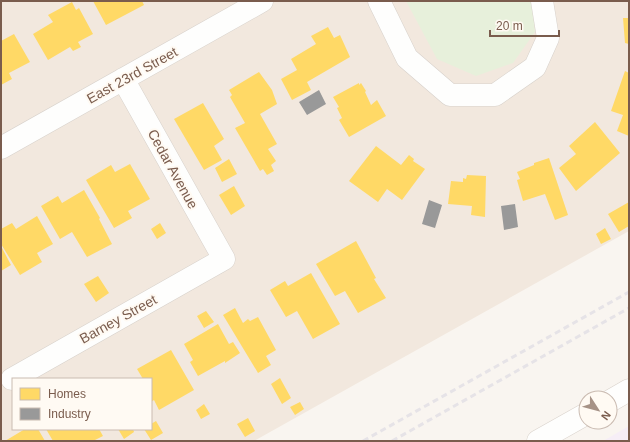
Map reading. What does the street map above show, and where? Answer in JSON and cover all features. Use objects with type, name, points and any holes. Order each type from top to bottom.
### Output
[{"type":"street","name":"East 23rd Street","points":[[1,148],[262,1]]},
{"type":"street","points":[[379,1],[407,58],[450,95],[496,95],[535,67],[548,38],[542,1]]},
{"type":"street","name":"Cedar Avenue","points":[[123,79],[224,259]]},
{"type":"street","name":"Barney Street","points":[[14,378],[224,259]]},
{"type":"street","points":[[618,396],[629,390]]},
{"type":"street","points":[[538,441],[578,418]]},
{"type":"shaded area","points":[[1,1],[629,1],[629,231],[254,441],[1,441]]},
{"type":"shaded area","points":[[629,426],[629,441],[603,441]]},
{"type":"green space","points":[[406,1],[532,1],[535,32],[513,63],[476,76],[437,59]]},
{"type":"building: Homes","points":[[93,1],[142,1],[144,5],[106,25]]},
{"type":"building: Homes","points":[[72,2],[76,10],[79,8],[93,34],[78,42],[81,47],[73,51],[70,47],[48,60],[33,34],[53,22],[48,15]]},
{"type":"building: Homes","points":[[623,18],[629,18],[629,44],[625,43]]},
{"type":"building: Homes","points":[[328,27],[334,38],[340,35],[350,57],[307,82],[311,90],[292,100],[281,79],[297,70],[291,59],[316,44],[311,36]]},
{"type":"building: Homes","points":[[14,34],[30,62],[9,73],[12,79],[1,85],[1,41]]},
{"type":"building: Homes","points":[[625,71],[629,73],[629,136],[617,131],[623,115],[611,111]]},
{"type":"building: Homes","points":[[259,72],[272,90],[277,104],[260,114],[277,144],[268,149],[276,161],[271,165],[274,171],[267,175],[263,169],[260,171],[235,128],[245,123],[230,97],[232,95],[229,90]]},
{"type":"building: Homes","points":[[359,83],[359,85],[361,83],[366,91],[365,92],[371,105],[377,100],[386,116],[349,137],[339,120],[342,118],[337,108],[339,107],[333,97]]},
{"type":"building: Homes","points":[[203,103],[224,139],[214,146],[222,160],[204,170],[174,119]]},
{"type":"building: Homes","points":[[595,122],[620,153],[576,191],[559,168],[576,154],[569,146]]},
{"type":"building: Homes","points":[[376,146],[401,165],[409,155],[414,159],[413,161],[425,169],[402,200],[387,189],[378,202],[349,181]]},
{"type":"building: Homes","points":[[549,158],[568,215],[555,220],[545,194],[523,201],[517,180],[520,179],[517,172],[534,165],[534,163]]},
{"type":"building: Homes","points":[[229,159],[237,174],[222,182],[215,168]]},
{"type":"building: Homes","points":[[130,164],[150,199],[128,211],[132,218],[114,228],[86,180],[111,165],[115,172]]},
{"type":"building: Homes","points":[[467,175],[486,176],[485,217],[471,215],[472,206],[448,204],[451,181],[463,182],[463,178],[466,179]]},
{"type":"building: Homes","points":[[234,186],[245,206],[231,215],[219,195]]},
{"type":"building: Homes","points":[[84,190],[100,218],[99,219],[112,244],[87,257],[72,232],[60,239],[41,206],[58,196],[62,203]]},
{"type":"building: Homes","points":[[629,202],[629,226],[619,232],[608,214]]},
{"type":"building: Homes","points":[[37,216],[53,244],[37,253],[42,262],[20,275],[1,244],[1,229],[12,223],[16,229]]},
{"type":"building: Homes","points":[[160,223],[166,233],[157,239],[151,229]]},
{"type":"building: Homes","points":[[605,228],[611,239],[601,244],[596,234]]},
{"type":"building: Homes","points":[[356,241],[376,278],[374,279],[386,298],[358,313],[345,291],[335,296],[316,264]]},
{"type":"building: Homes","points":[[1,246],[11,265],[1,271]]},
{"type":"building: Homes","points":[[311,273],[340,324],[313,339],[297,311],[286,317],[270,290],[285,281],[288,286]]},
{"type":"building: Homes","points":[[98,276],[109,293],[96,302],[84,284]]},
{"type":"building: Homes","points":[[235,308],[243,323],[248,319],[250,321],[258,317],[276,350],[266,356],[271,365],[258,373],[223,315]]},
{"type":"building: Homes","points":[[206,311],[214,322],[204,328],[197,316]]},
{"type":"building: Homes","points":[[218,324],[229,344],[233,342],[240,353],[225,363],[225,361],[198,376],[190,362],[193,360],[184,344]]},
{"type":"building: Homes","points":[[171,350],[194,390],[159,410],[154,400],[152,401],[152,378],[142,378],[137,369]]},
{"type":"building: Homes","points":[[280,378],[291,398],[282,404],[271,384]]},
{"type":"building: Homes","points":[[300,402],[304,409],[295,415],[290,407]]},
{"type":"building: Homes","points":[[204,404],[210,414],[201,419],[196,410]]},
{"type":"building: Homes","points":[[248,418],[255,431],[245,437],[237,424]]},
{"type":"building: Homes","points":[[156,421],[163,433],[151,440],[145,430],[152,430],[152,423]]},
{"type":"building: Homes","points":[[23,430],[39,430],[45,441],[5,441]]},
{"type":"building: Homes","points":[[47,430],[100,430],[103,436],[93,441],[53,441]]},
{"type":"building: Homes","points":[[119,430],[133,430],[134,432],[124,439]]},
{"type":"building: Industry","points":[[319,90],[326,104],[307,115],[299,102]]},
{"type":"building: Industry","points":[[429,200],[442,205],[435,228],[422,224]]},
{"type":"building: Industry","points":[[515,204],[518,227],[504,230],[501,206]]},
{"type":"railway","points":[[363,441],[629,292]]},
{"type":"railway","points":[[392,441],[629,308]]}]
